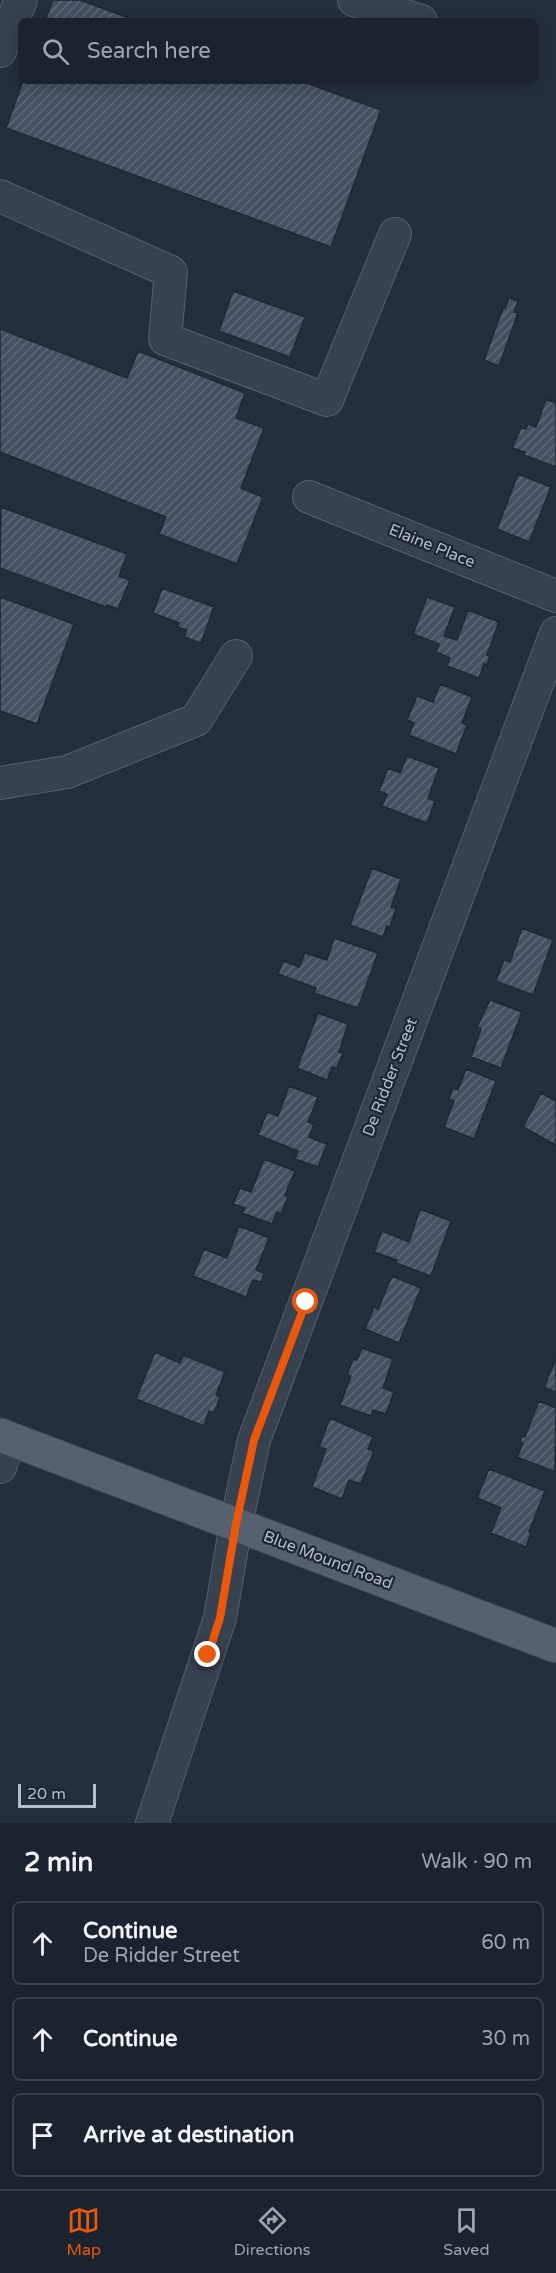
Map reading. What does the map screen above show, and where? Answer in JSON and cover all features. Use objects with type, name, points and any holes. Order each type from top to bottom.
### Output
[{"type":"main road","name":"Blue Mound Road","points":[[3,1447],[236,1524],[555,1642]]},
{"type":"street","points":[[0,51],[21,0]]},
{"type":"street","points":[[354,0],[411,18]]},
{"type":"street","points":[[0,196],[171,272],[165,339],[327,400],[395,234]]},
{"type":"street","name":"Elaine Place","points":[[309,497],[556,596]]},
{"type":"street","name":"De Ridder Street","points":[[152,1823],[220,1618],[236,1524],[254,1440],[556,633]]},
{"type":"street","points":[[0,783],[67,772],[196,720],[236,656]]},
{"type":"building","points":[[53,0],[80,0],[129,18],[46,18]]},
{"type":"building","points":[[22,84],[309,84],[381,110],[331,247],[6,128]]},
{"type":"building","points":[[233,291],[305,317],[290,357],[219,331]]},
{"type":"building","points":[[509,298],[518,301],[514,312],[518,313],[499,366],[484,360],[503,308]]},
{"type":"building","points":[[0,329],[127,378],[138,351],[245,393],[236,418],[264,428],[241,488],[263,497],[237,564],[159,534],[166,517],[0,452]]},
{"type":"building","points":[[546,399],[556,403],[556,467],[512,448],[521,428],[526,429],[528,424],[536,427]]},
{"type":"building","points":[[518,474],[551,487],[529,542],[497,529]]},
{"type":"building","points":[[1,507],[127,554],[119,576],[130,580],[118,609],[107,605],[106,607],[0,568]]},
{"type":"building","points":[[162,588],[214,607],[201,643],[184,637],[187,630],[177,627],[179,623],[153,613]]},
{"type":"building","points":[[0,597],[74,624],[37,724],[0,711]]},
{"type":"building","points":[[427,597],[455,607],[444,636],[457,640],[468,610],[499,622],[487,655],[490,656],[487,665],[484,664],[479,678],[447,666],[450,658],[436,652],[439,644],[413,634]]},
{"type":"building","points":[[440,684],[472,697],[462,723],[467,725],[456,754],[409,735],[414,723],[407,720],[417,696],[433,702]]},
{"type":"building","points":[[407,756],[439,768],[428,798],[435,801],[427,823],[382,806],[387,794],[379,791],[388,768],[400,773]]},
{"type":"building","points":[[372,868],[401,879],[391,907],[396,908],[390,927],[387,926],[383,937],[350,925]]},
{"type":"building","points":[[522,928],[553,940],[533,995],[496,981],[504,960],[510,962]]},
{"type":"building","points":[[334,938],[378,953],[358,1008],[314,993],[316,988],[278,974],[283,961],[299,967],[305,953],[327,960]]},
{"type":"building","points":[[490,1000],[522,1012],[501,1068],[471,1057],[481,1029],[477,1027]]},
{"type":"building","points":[[318,1013],[348,1024],[339,1052],[343,1053],[337,1068],[332,1067],[327,1080],[297,1068]]},
{"type":"building","points":[[466,1069],[496,1081],[474,1139],[444,1127],[454,1101],[449,1099],[453,1088],[458,1090]]},
{"type":"building","points":[[289,1086],[318,1097],[308,1122],[314,1124],[309,1137],[327,1144],[318,1167],[295,1159],[298,1151],[258,1135],[267,1112],[278,1116]]},
{"type":"building","points":[[541,1093],[556,1101],[556,1145],[523,1127]]},
{"type":"building","points":[[264,1159],[295,1171],[285,1195],[288,1196],[281,1214],[277,1212],[272,1224],[242,1213],[245,1208],[233,1204],[240,1188],[251,1192]]},
{"type":"building","points":[[420,1209],[451,1221],[431,1276],[374,1252],[382,1231],[409,1242]]},
{"type":"building","points":[[239,1226],[269,1238],[256,1270],[264,1273],[261,1282],[253,1280],[246,1297],[193,1276],[204,1249],[227,1258]]},
{"type":"building","points":[[392,1276],[421,1288],[399,1343],[365,1329],[374,1307],[378,1309]]},
{"type":"building","points":[[362,1348],[393,1359],[383,1388],[394,1392],[386,1414],[373,1410],[371,1416],[340,1405],[351,1376],[347,1375],[353,1359],[357,1360]]},
{"type":"building","points":[[155,1352],[180,1363],[183,1355],[225,1372],[216,1395],[220,1397],[214,1413],[209,1411],[204,1426],[136,1399]]},
{"type":"building","points":[[556,1358],[556,1392],[544,1387]]},
{"type":"building","points":[[539,1401],[556,1408],[555,1472],[517,1457],[523,1443],[520,1442],[522,1436],[525,1437]]},
{"type":"building","points":[[330,1418],[373,1437],[368,1449],[374,1451],[361,1484],[349,1480],[342,1499],[312,1487],[326,1449],[319,1447]]},
{"type":"building","points":[[489,1469],[545,1491],[529,1532],[531,1533],[526,1547],[491,1533],[501,1508],[477,1498]]},
{"type":"route","points":[[208,1655],[220,1618],[236,1524],[254,1440],[306,1302]]}]
